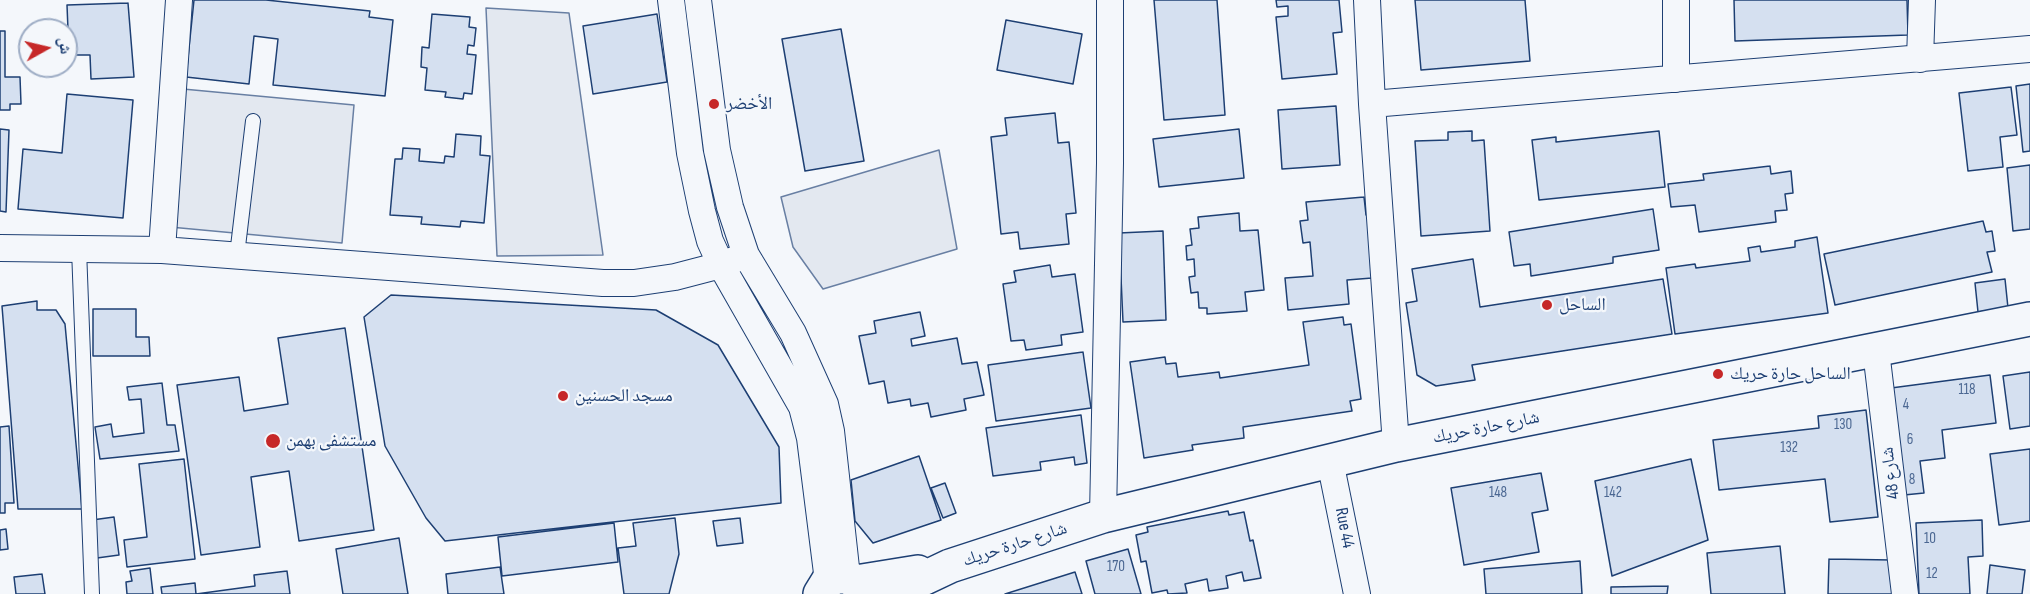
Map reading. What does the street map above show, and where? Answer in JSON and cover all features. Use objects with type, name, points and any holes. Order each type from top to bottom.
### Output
[{"type":"street","points":[[162,250],[179,0]]},
{"type":"street","points":[[671,0],[690,153],[710,241],[721,265],[802,406],[843,585]]},
{"type":"street","points":[[698,0],[717,150],[730,207],[746,255],[793,333],[825,404],[832,441],[843,585]]},
{"type":"street","points":[[1103,516],[1110,163],[1110,0]]},
{"type":"street","points":[[1367,0],[1396,445]]},
{"type":"street","points":[[1676,0],[1676,80]]},
{"type":"street","points":[[1920,59],[1922,0]]},
{"type":"street","points":[[1372,104],[2030,49]]},
{"type":"street","points":[[0,248],[162,250],[603,283],[634,283],[675,277],[721,265],[746,255]]},
{"type":"street","name":"شارع حارة حريك","points":[[891,594],[950,566],[1103,516],[1396,445],[2030,319]]},
{"type":"street","name":"شارع 48","points":[[1876,351],[1905,594]]},
{"type":"street","name":"Rue 44","points":[[1330,461],[1357,594]]},
{"type":"street","name":"شارع حارة حريك","points":[[843,585],[950,566]]},
{"type":"lane","points":[[237,255],[253,121]]},
{"type":"lane","points":[[78,249],[92,594]]},
{"type":"shaded area","points":[[486,8],[569,13],[603,255],[497,256]]},
{"type":"shaded area","points":[[183,89],[354,105],[342,243],[170,227]]},
{"type":"shaded area","points":[[939,150],[957,249],[823,289],[793,247],[781,197]]},
{"type":"building","points":[[194,0],[266,0],[370,11],[369,17],[393,20],[385,96],[273,85],[278,39],[254,36],[249,84],[186,77]]},
{"type":"building","points":[[1154,0],[1217,0],[1225,115],[1164,120]]},
{"type":"building","points":[[1276,0],[1339,0],[1342,32],[1333,33],[1337,74],[1282,79],[1276,17],[1288,16],[1288,6],[1277,7]]},
{"type":"building","points":[[1415,0],[1525,0],[1530,61],[1421,70]]},
{"type":"building","points":[[1734,0],[1907,0],[1908,35],[1735,41]]},
{"type":"building","points":[[128,3],[134,77],[91,79],[90,55],[78,55],[78,18],[68,18],[67,5]]},
{"type":"building","points":[[432,14],[470,17],[469,27],[476,28],[474,46],[468,45],[467,54],[476,55],[472,94],[464,93],[463,99],[445,97],[446,92],[425,90],[427,68],[421,67],[422,47],[429,48]]},
{"type":"building","points":[[657,14],[667,82],[593,94],[583,26]]},
{"type":"building","points":[[1006,20],[1082,34],[1073,84],[997,70]]},
{"type":"building","points":[[841,29],[864,161],[805,171],[782,39]]},
{"type":"building","points":[[0,31],[5,31],[5,77],[20,78],[21,104],[10,104],[10,110],[0,110]]},
{"type":"building","points":[[2030,84],[2030,151],[2023,152],[2016,86]]},
{"type":"building","points":[[2011,87],[2017,135],[2000,137],[2003,167],[1968,171],[1959,93]]},
{"type":"building","points":[[67,94],[133,100],[123,218],[18,209],[23,149],[62,153]]},
{"type":"building","points":[[1336,106],[1340,165],[1282,169],[1278,110]]},
{"type":"building","points":[[1055,113],[1058,143],[1069,142],[1076,213],[1066,214],[1069,244],[1020,249],[1018,232],[1001,234],[991,137],[1007,135],[1005,118]]},
{"type":"building","points":[[0,129],[9,130],[6,212],[0,211]]},
{"type":"building","points":[[1239,129],[1244,178],[1159,187],[1153,139]]},
{"type":"building","points":[[1472,131],[1472,141],[1484,140],[1490,231],[1421,236],[1415,141],[1448,140],[1448,132]]},
{"type":"building","points":[[1659,131],[1665,187],[1539,200],[1532,140],[1556,137],[1556,142]]},
{"type":"building","points":[[456,134],[481,136],[480,155],[490,156],[484,223],[461,221],[460,227],[421,224],[422,217],[390,215],[395,159],[402,159],[403,148],[420,149],[419,161],[444,163],[445,156],[454,157]]},
{"type":"building","points":[[2030,165],[2030,229],[2013,231],[2007,168]]},
{"type":"building","points":[[1770,166],[1771,174],[1791,171],[1793,193],[1785,194],[1787,210],[1775,211],[1776,222],[1699,232],[1695,205],[1671,207],[1668,184],[1704,180],[1703,174]]},
{"type":"building","points":[[1364,197],[1366,215],[1370,214],[1372,278],[1347,280],[1349,304],[1288,310],[1285,278],[1313,276],[1310,242],[1303,243],[1300,221],[1308,220],[1306,202]]},
{"type":"building","points":[[1653,209],[1659,250],[1613,257],[1613,263],[1531,276],[1530,264],[1514,266],[1509,232]]},
{"type":"building","points":[[1239,213],[1240,231],[1258,230],[1264,290],[1245,292],[1247,311],[1207,314],[1207,308],[1199,308],[1198,292],[1191,293],[1189,277],[1195,276],[1194,259],[1187,260],[1186,246],[1192,245],[1190,229],[1199,228],[1198,217]]},
{"type":"building","points":[[1983,221],[1986,232],[1992,231],[1995,251],[1987,252],[1992,272],[1835,305],[1824,254]]},
{"type":"building","points":[[1163,231],[1166,320],[1123,322],[1119,233]]},
{"type":"building","points":[[1817,237],[1828,313],[1675,334],[1666,268],[1695,264],[1696,268],[1750,261],[1748,248],[1760,246],[1761,252],[1795,247],[1795,241]]},
{"type":"building","points":[[1473,259],[1480,307],[1663,279],[1672,334],[1472,365],[1475,380],[1436,386],[1417,375],[1406,303],[1417,301],[1412,269]]},
{"type":"building","points":[[1050,265],[1052,277],[1075,274],[1083,332],[1061,335],[1062,345],[1026,350],[1024,340],[1011,341],[1003,284],[1016,282],[1014,271]]},
{"type":"building","points":[[2005,279],[2008,308],[1978,312],[1975,283]]},
{"type":"building","name":"مسجد الحسنين","points":[[391,295],[656,310],[718,345],[779,447],[781,503],[445,541],[426,518],[385,446],[364,317]]},
{"type":"building","points":[[37,301],[37,310],[56,310],[65,324],[82,509],[18,509],[2,306]]},
{"type":"building","points":[[93,309],[136,309],[136,337],[149,337],[150,356],[93,356]]},
{"type":"building","points":[[920,312],[925,336],[911,339],[912,346],[957,338],[962,364],[977,362],[984,395],[964,399],[966,410],[931,417],[928,403],[911,406],[910,399],[888,403],[884,381],[869,384],[859,336],[876,333],[874,321]]},
{"type":"building","points":[[1343,317],[1344,325],[1351,324],[1361,399],[1350,401],[1352,411],[1243,427],[1244,438],[1192,445],[1193,450],[1144,458],[1130,362],[1165,357],[1166,364],[1176,363],[1178,377],[1219,372],[1220,378],[1309,365],[1303,322]]},
{"type":"building","name":"مستشفى بهمن","points":[[345,328],[374,530],[299,541],[289,471],[251,477],[260,547],[201,555],[177,385],[239,377],[244,411],[288,404],[278,338]]},
{"type":"building","points":[[1083,352],[1091,408],[996,421],[988,365]]},
{"type":"building","points":[[2030,372],[2030,426],[2010,429],[2003,376]]},
{"type":"building","points":[[1990,375],[1996,423],[1942,430],[1945,458],[1920,461],[1924,493],[1904,495],[1891,388]]},
{"type":"building","points":[[162,383],[167,425],[175,425],[179,451],[100,459],[95,427],[111,424],[113,437],[144,433],[141,399],[129,400],[127,387]]},
{"type":"building","points":[[1866,410],[1878,517],[1830,522],[1825,479],[1719,490],[1713,440],[1819,428],[1818,416]]},
{"type":"building","points":[[1081,415],[1087,463],[1075,465],[1074,457],[1040,462],[1041,470],[993,476],[986,428]]},
{"type":"building","points":[[9,426],[14,503],[5,503],[5,513],[0,513],[0,427]]},
{"type":"building","points":[[2030,449],[2030,521],[1999,525],[1990,454]]},
{"type":"building","points":[[919,456],[941,520],[873,543],[855,521],[851,480]]},
{"type":"building","points":[[184,459],[195,559],[127,567],[124,540],[147,537],[139,464]]},
{"type":"building","points":[[1691,459],[1708,540],[1612,576],[1595,481]]},
{"type":"building","points":[[1541,473],[1548,510],[1532,513],[1539,552],[1464,565],[1451,488]]},
{"type":"building","points":[[945,483],[956,513],[943,518],[931,488]]},
{"type":"building","points":[[1228,511],[1229,515],[1244,512],[1261,578],[1244,581],[1242,572],[1226,576],[1228,588],[1209,591],[1207,579],[1185,584],[1187,593],[1168,594],[1167,590],[1152,593],[1146,561],[1141,562],[1136,535],[1148,532],[1147,527]]},
{"type":"building","points":[[114,517],[119,555],[97,558],[92,520]]},
{"type":"building","points":[[675,518],[679,554],[669,594],[624,594],[618,548],[636,546],[633,523]]},
{"type":"building","points":[[740,518],[743,543],[717,546],[713,521]]},
{"type":"building","points":[[1982,520],[1983,556],[1968,557],[1970,594],[1919,594],[1916,523]]},
{"type":"building","points":[[614,523],[618,562],[502,576],[498,537]]},
{"type":"building","points":[[6,529],[8,549],[0,550],[0,530]]},
{"type":"building","points":[[399,538],[408,594],[343,594],[336,549]]},
{"type":"building","points":[[1780,546],[1785,594],[1711,594],[1707,553]]},
{"type":"building","points":[[1128,549],[1141,594],[1095,594],[1086,561]]},
{"type":"building","points":[[1829,559],[1892,560],[1892,594],[1828,594]]},
{"type":"building","points":[[1580,561],[1582,594],[1486,594],[1484,569]]},
{"type":"building","points":[[1990,565],[2025,570],[2022,594],[1987,594]]},
{"type":"building","points":[[500,567],[504,594],[448,594],[446,574]]},
{"type":"building","points":[[150,568],[153,594],[127,594],[126,582],[132,581],[130,571]]},
{"type":"building","points":[[287,571],[290,594],[196,594],[255,586],[254,575]]},
{"type":"building","points":[[1075,572],[1082,594],[1005,594]]},
{"type":"building","points":[[42,574],[45,594],[16,594],[14,577]]},
{"type":"building","points":[[195,583],[196,594],[162,594],[161,587]]},
{"type":"building","points":[[1668,586],[1667,594],[1611,594],[1611,587]]},
{"type":"place","name":"الأخضر","points":[[714,104]]},
{"type":"place","name":"الساحل","points":[[1547,305]]},
{"type":"place","name":"الساحل حارة حريك","points":[[1718,374]]},
{"type":"place","name":"مسجد الحسنين","points":[[563,396]]},
{"type":"place","name":"مستشفى بهمن","points":[[273,441]]}]
